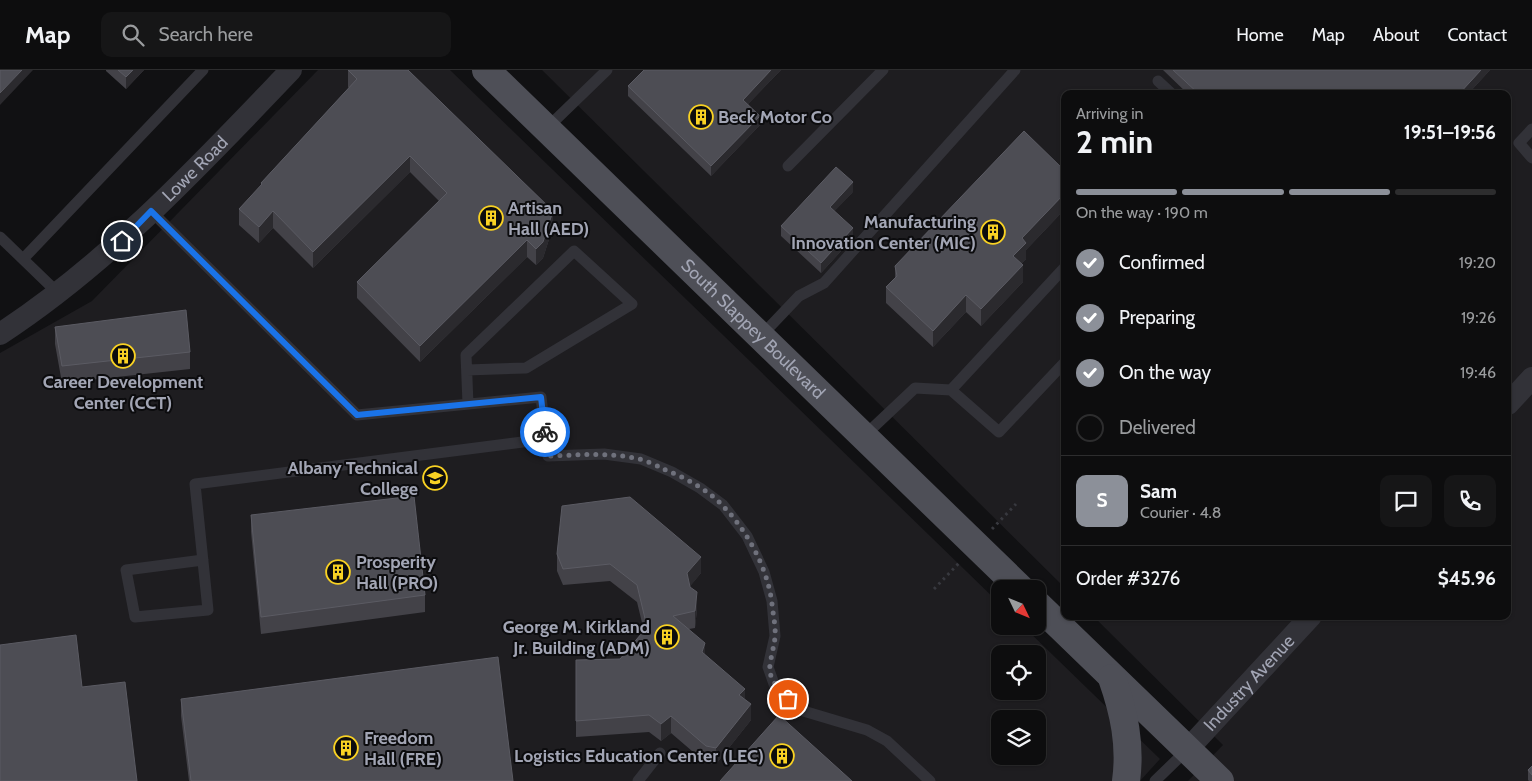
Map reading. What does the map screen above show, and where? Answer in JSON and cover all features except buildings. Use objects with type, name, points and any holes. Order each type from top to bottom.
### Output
[{"type":"main road","name":"South Slappey Boulevard","points":[[492,72],[546,129],[1012,580]]},
{"type":"main road","points":[[1046,613],[1220,781]]},
{"type":"main road","points":[[1110,674],[1122,707],[1126,726],[1129,751],[1126,781]]},
{"type":"street","name":"Lowe Road","points":[[0,334],[59,294],[122,241],[289,71]]},
{"type":"street","points":[[1511,401],[1532,378]]},
{"type":"street","name":"Industry Avenue","points":[[1188,749],[1307,620]]},
{"type":"lane","points":[[23,259],[203,70]]},
{"type":"lane","points":[[546,129],[607,70]]},
{"type":"lane","points":[[788,166],[883,70]]},
{"type":"lane","points":[[759,337],[798,296],[824,283],[1015,70]]},
{"type":"lane","points":[[1158,81],[1168,90]]},
{"type":"lane","points":[[1532,129],[1519,143],[1532,158]]},
{"type":"lane","points":[[151,211],[357,415],[541,397],[548,456],[604,454],[641,459],[679,476],[723,506],[747,536],[764,572],[772,601],[775,636],[768,667],[774,684],[800,710],[867,730],[887,740],[930,781]]},
{"type":"lane","points":[[0,236],[59,294]]},
{"type":"lane","points":[[467,370],[526,368],[632,304],[574,251],[466,355],[468,404]]},
{"type":"lane","points":[[951,390],[1061,271]]},
{"type":"lane","points":[[864,437],[915,388],[951,390],[999,432],[1061,366]]},
{"type":"lane","points":[[203,560],[126,570],[135,617],[208,610],[203,560],[195,484],[546,439]]},
{"type":"lane","points":[[1155,781],[1188,749]]},
{"type":"lane","points":[[638,781],[660,753]]},
{"type":"path","points":[[1000,520],[1016,504]]},
{"type":"path","points":[[934,589],[952,570]]},
{"type":"shaded area","name":"Albany Technical College","points":[[318,70],[450,70],[991,595],[991,635],[1032,635],[1043,645],[991,645],[991,700],[1046,700],[1046,648],[1160,759],[1140,781],[0,781],[0,353],[92,301]]},
{"type":"shaded area","points":[[542,70],[1532,70],[1532,781],[1188,781],[1223,745],[1097,620],[1511,620],[1511,90],[1061,90],[1061,584]]},
{"type":"way so far","points":[[545,432],[548,456],[604,454],[641,459],[672,472],[700,488],[723,506],[747,536],[764,572],[772,601],[775,636],[768,667],[774,684],[788,699]]},
{"type":"place","name":"Beck Motor Co","points":[[701,117]]},
{"type":"place","name":"Artisan Hall (AED)","points":[[491,218]]},
{"type":"place","name":"Manufacturing Innovation Center (MIC)","points":[[993,232]]},
{"type":"place","name":"Career Development Center (CCT)","points":[[123,356]]},
{"type":"place","name":"Albany Technical College","points":[[435,478]]},
{"type":"place","name":"Prosperity Hall (PRO)","points":[[338,572]]},
{"type":"place","name":"George M. Kirkland Jr. Building (ADM)","points":[[667,637]]},
{"type":"place","name":"Freedom Hall (FRE)","points":[[346,748]]},
{"type":"place","name":"Logistics Education Center (LEC)","points":[[782,756]]},
{"type":"route","points":[[122,241],[151,211],[357,415],[541,397],[545,432]]}]
